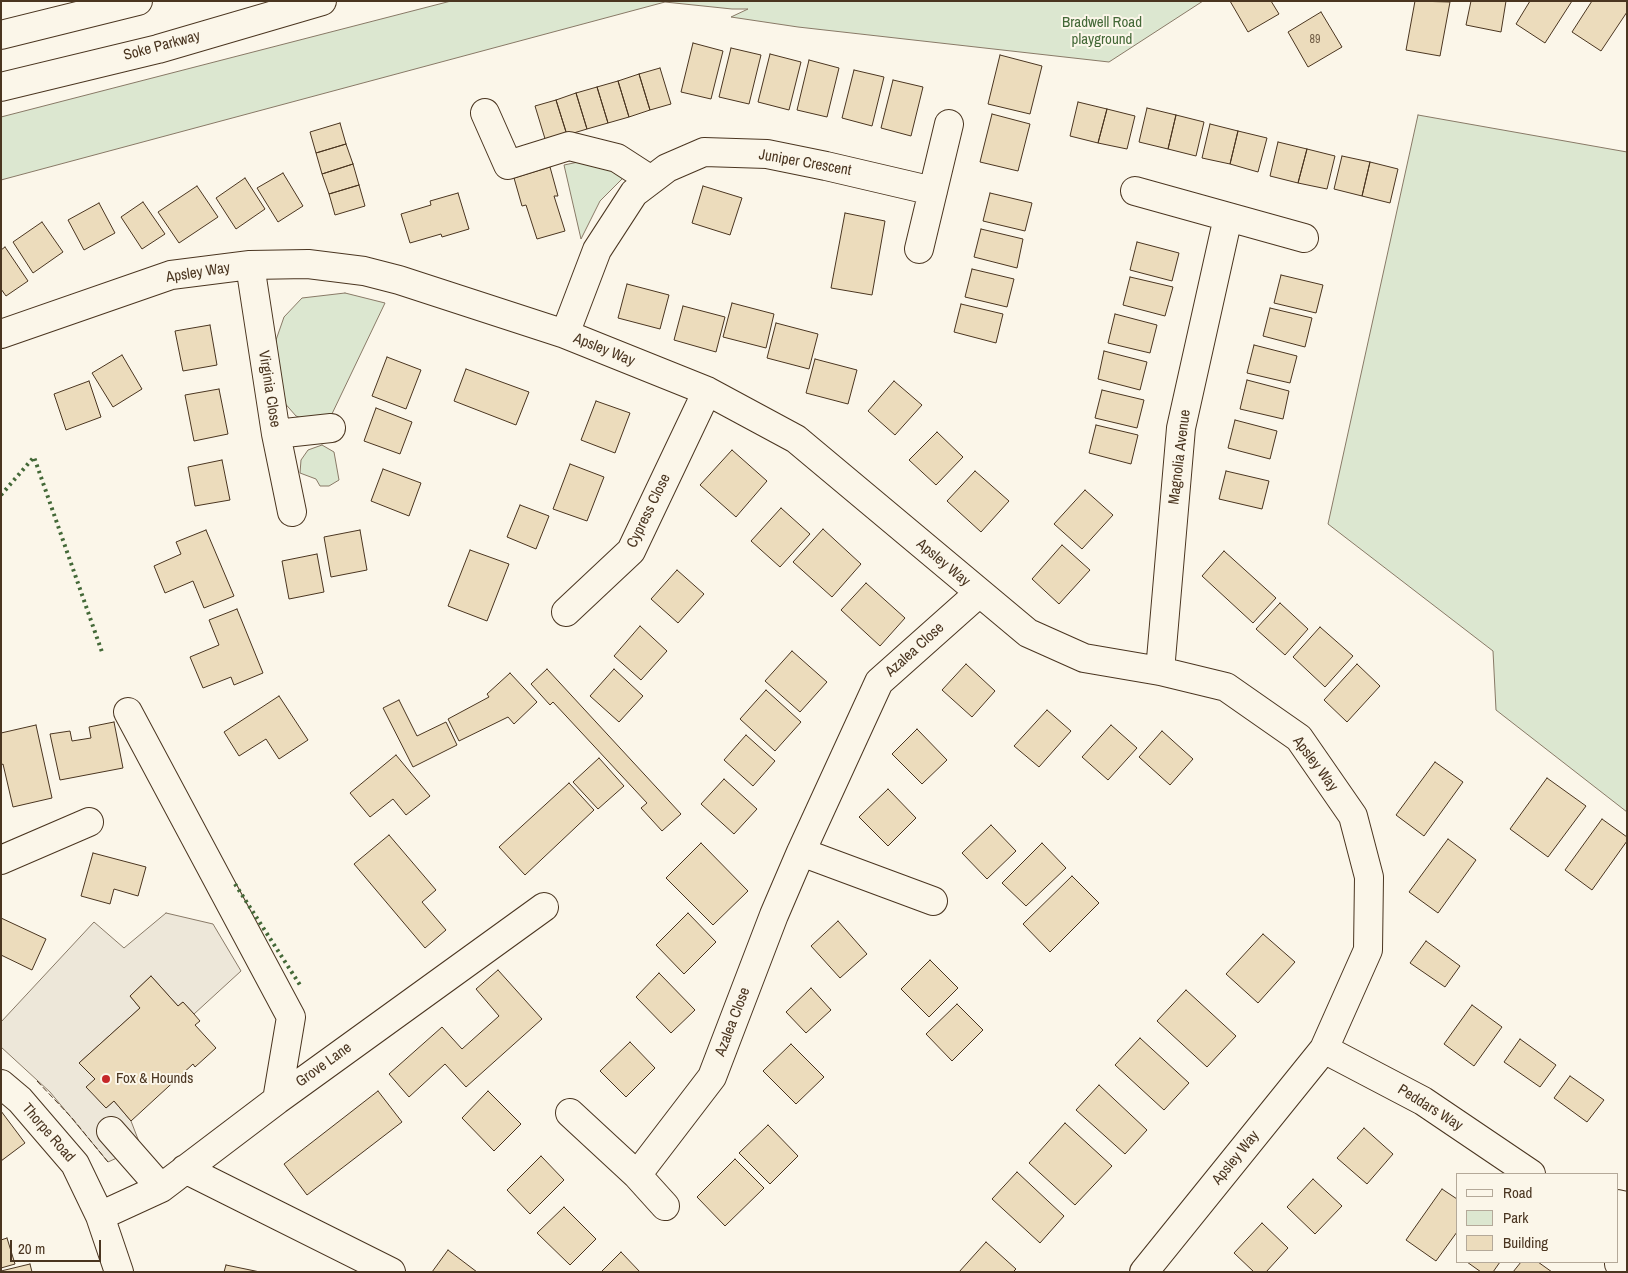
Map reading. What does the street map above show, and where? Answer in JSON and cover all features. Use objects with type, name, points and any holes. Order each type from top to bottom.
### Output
[{"type":"main road","points":[[1,35],[138,1]]},
{"type":"main road","name":"Soke Parkway","points":[[1,87],[158,49],[322,1]]},
{"type":"main road","points":[[484,113],[508,165],[569,146],[617,158],[652,180]]},
{"type":"main road","points":[[919,249],[948,124]]},
{"type":"main road","name":"Juniper Crescent","points":[[565,334],[597,250],[634,194],[667,168],[704,152],[758,154],[826,166],[933,191]]},
{"type":"main road","points":[[1135,191],[1304,238]]},
{"type":"main road","name":"Magnolia Avenue","points":[[1160,671],[1181,428],[1228,217]]},
{"type":"main road","name":"Apsley Way","points":[[1,334],[170,275],[250,265],[308,264],[364,271],[399,280],[565,334],[707,391],[796,439],[1028,633],[1084,658],[1160,671],[1226,687],[1299,738],[1353,816],[1370,877],[1368,950],[1324,1049],[1144,1272]]},
{"type":"main road","name":"Virginia Close","points":[[250,265],[276,434],[292,512]]},
{"type":"main road","name":"Cypress Close","points":[[566,612],[631,551],[707,391]]},
{"type":"main road","points":[[276,434],[332,428]]},
{"type":"main road","name":"Azalea Close","points":[[637,1175],[712,1077],[774,915],[879,682],[979,593]]},
{"type":"main road","points":[[128,712],[291,1017],[277,1100]]},
{"type":"main road","points":[[1,860],[89,822]]},
{"type":"main road","points":[[801,852],[933,901]]},
{"type":"main road","name":"Grove Lane","points":[[100,1216],[160,1188],[277,1100],[544,907]]},
{"type":"main road","name":"Peddars Way","points":[[1324,1049],[1424,1101],[1529,1173]]},
{"type":"main road","name":"Thorpe Road","points":[[1,1084],[20,1100],[76,1164],[100,1216],[119,1272]]},
{"type":"main road","points":[[570,1113],[637,1175],[665,1206]]},
{"type":"main road","points":[[111,1131],[160,1188]]},
{"type":"main road","points":[[185,1169],[391,1272]]},
{"type":"main road","points":[[1619,1264],[1627,1225]]},
{"type":"green space","name":"Bradwell Road playground","points":[[451,1],[1203,1],[1109,62],[798,27],[731,17],[748,9],[665,2],[1,180],[1,117]]},
{"type":"green space","points":[[1418,115],[1627,152],[1627,812],[1496,710],[1493,651],[1328,524]]},
{"type":"green space","points":[[583,161],[601,165],[624,177],[600,201],[581,239],[564,165]]},
{"type":"green space","points":[[345,293],[385,303],[330,418],[312,422],[296,416],[282,400],[276,340],[284,317],[302,298]]},
{"type":"green space","points":[[322,445],[334,452],[339,480],[329,486],[320,486],[316,479],[300,473],[301,460],[308,450]]},
{"type":"shaded area","points":[[166,913],[213,924],[241,971],[194,1014],[183,1002],[178,1006],[151,976],[130,996],[140,1008],[79,1063],[95,1079],[87,1087],[106,1108],[114,1101],[131,1121],[141,1147],[108,1162],[50,1092],[1,1047],[1,1022],[94,922],[124,948]]},
{"type":"building","points":[[1230,1],[1271,1],[1279,14],[1248,32]]},
{"type":"building","points":[[1415,1],[1450,2],[1440,56],[1406,50]]},
{"type":"building","points":[[1471,1],[1506,1],[1501,32],[1466,25]]},
{"type":"building","points":[[1530,1],[1572,1],[1545,43],[1516,24]]},
{"type":"building","points":[[1592,1],[1627,1],[1627,12],[1601,51],[1572,32]]},
{"type":"building","points":[[1321,12],[1342,47],[1308,67],[1288,32]]},
{"type":"building","points":[[693,43],[723,51],[711,99],[681,92]]},
{"type":"building","points":[[731,48],[761,55],[749,104],[719,97]]},
{"type":"building","points":[[770,54],[801,62],[789,110],[758,102]]},
{"type":"building","points":[[1000,55],[1042,66],[1030,114],[988,104]]},
{"type":"building","points":[[809,60],[839,68],[827,117],[797,110]]},
{"type":"building","points":[[660,68],[671,104],[650,110],[639,74]]},
{"type":"building","points":[[854,70],[884,77],[872,126],[842,118]]},
{"type":"building","points":[[639,74],[650,110],[629,117],[618,81]]},
{"type":"building","points":[[893,80],[923,87],[911,136],[881,128]]},
{"type":"building","points":[[618,81],[629,117],[608,123],[597,87]]},
{"type":"building","points":[[597,87],[608,123],[587,129],[576,93]]},
{"type":"building","points":[[576,93],[587,129],[567,135],[556,100]]},
{"type":"building","points":[[556,100],[567,135],[546,142],[535,106]]},
{"type":"building","points":[[1078,102],[1107,109],[1098,143],[1070,136]]},
{"type":"building","points":[[1147,108],[1176,115],[1168,149],[1139,142]]},
{"type":"building","points":[[1107,109],[1135,116],[1127,149],[1098,143]]},
{"type":"building","points":[[992,114],[1030,124],[1018,171],[980,162]]},
{"type":"building","points":[[1176,115],[1204,122],[1196,156],[1168,149]]},
{"type":"building","points":[[340,123],[346,144],[316,153],[310,132]]},
{"type":"building","points":[[1210,124],[1238,131],[1230,164],[1202,158]]},
{"type":"building","points":[[1238,131],[1267,138],[1258,172],[1230,164]]},
{"type":"building","points":[[1278,142],[1307,149],[1298,183],[1270,176]]},
{"type":"building","points":[[346,144],[353,164],[322,174],[316,153]]},
{"type":"building","points":[[1307,149],[1335,156],[1327,189],[1298,183]]},
{"type":"building","points":[[1342,156],[1370,162],[1362,196],[1334,189]]},
{"type":"building","points":[[1370,162],[1398,169],[1390,203],[1362,196]]},
{"type":"building","points":[[353,164],[359,185],[329,194],[322,174]]},
{"type":"building","points":[[550,167],[558,196],[554,196],[565,231],[537,239],[526,205],[522,206],[514,178]]},
{"type":"building","points":[[283,173],[303,206],[278,222],[257,188]]},
{"type":"building","points":[[245,178],[265,209],[236,229],[216,198]]},
{"type":"building","points":[[359,185],[365,206],[335,215],[329,194]]},
{"type":"building","points":[[197,186],[218,217],[179,243],[158,212]]},
{"type":"building","points":[[703,186],[742,198],[730,235],[692,223]]},
{"type":"building","points":[[458,193],[469,229],[442,237],[441,234],[410,243],[401,214],[431,205],[430,201]]},
{"type":"building","points":[[990,193],[1032,203],[1025,231],[983,221]]},
{"type":"building","points":[[143,202],[165,234],[142,249],[121,217]]},
{"type":"building","points":[[99,203],[115,233],[84,250],[68,220]]},
{"type":"building","points":[[845,213],[885,221],[872,295],[831,288]]},
{"type":"building","points":[[42,222],[63,252],[33,273],[13,242]]},
{"type":"building","points":[[981,229],[1023,239],[1017,268],[974,257]]},
{"type":"building","points":[[1137,242],[1179,253],[1172,281],[1130,270]]},
{"type":"building","points":[[5,247],[28,281],[6,296],[1,289],[1,250]]},
{"type":"building","points":[[972,269],[1014,279],[1007,307],[965,297]]},
{"type":"building","points":[[1281,275],[1323,285],[1316,313],[1274,303]]},
{"type":"building","points":[[1130,277],[1173,287],[1165,316],[1123,305]]},
{"type":"building","points":[[627,284],[669,295],[660,329],[618,318]]},
{"type":"building","points":[[732,303],[774,314],[766,348],[723,337]]},
{"type":"building","points":[[961,304],[1003,314],[996,343],[954,332]]},
{"type":"building","points":[[683,306],[725,317],[716,352],[674,340]]},
{"type":"building","points":[[1270,308],[1312,318],[1305,347],[1263,336]]},
{"type":"building","points":[[1115,314],[1157,325],[1150,353],[1108,343]]},
{"type":"building","points":[[776,323],[818,334],[809,369],[767,358]]},
{"type":"building","points":[[210,325],[217,365],[183,371],[175,331]]},
{"type":"building","points":[[1254,345],[1297,356],[1290,383],[1247,373]]},
{"type":"building","points":[[1104,351],[1147,362],[1140,390],[1098,379]]},
{"type":"building","points":[[122,355],[142,389],[113,407],[92,373]]},
{"type":"building","points":[[387,357],[421,370],[406,409],[372,396]]},
{"type":"building","points":[[815,359],[857,370],[848,404],[806,393]]},
{"type":"building","points":[[466,369],[529,392],[516,425],[454,401]]},
{"type":"building","points":[[1247,380],[1289,391],[1283,419],[1240,409]]},
{"type":"building","points":[[89,381],[101,417],[66,430],[54,394]]},
{"type":"building","points":[[894,381],[922,405],[895,435],[868,411]]},
{"type":"building","points":[[219,389],[228,434],[194,441],[185,395]]},
{"type":"building","points":[[1102,390],[1144,400],[1137,428],[1095,418]]},
{"type":"building","points":[[596,401],[630,413],[615,453],[581,440]]},
{"type":"building","points":[[376,408],[412,422],[400,454],[364,441]]},
{"type":"building","points":[[1235,420],[1277,431],[1270,459],[1228,448]]},
{"type":"building","points":[[1096,425],[1138,435],[1131,464],[1089,453]]},
{"type":"building","points":[[937,432],[963,457],[936,485],[909,460]]},
{"type":"building","points":[[732,450],[767,481],[736,517],[700,485]]},
{"type":"building","points":[[222,460],[230,500],[195,506],[188,467]]},
{"type":"building","points":[[570,464],[604,477],[587,521],[553,509]]},
{"type":"building","points":[[383,469],[421,483],[409,516],[371,501]]},
{"type":"building","points":[[975,471],[1009,501],[981,532],[947,501]]},
{"type":"building","points":[[1226,471],[1269,481],[1262,509],[1219,499]]},
{"type":"building","points":[[1085,490],[1113,515],[1082,549],[1054,524]]},
{"type":"building","points":[[520,505],[549,516],[536,549],[507,537]]},
{"type":"building","points":[[781,508],[810,534],[780,567],[751,541]]},
{"type":"building","points":[[823,529],[861,564],[832,597],[793,562]]},
{"type":"building","points":[[206,530],[234,596],[204,608],[193,581],[165,593],[154,566],[181,554],[176,542]]},
{"type":"building","points":[[360,530],[367,570],[331,577],[324,537]]},
{"type":"building","points":[[1062,545],[1090,570],[1059,604],[1032,579]]},
{"type":"building","points":[[470,550],[509,564],[487,621],[448,606]]},
{"type":"building","points":[[1224,551],[1276,598],[1253,623],[1202,576]]},
{"type":"building","points":[[317,554],[324,592],[289,599],[282,561]]},
{"type":"building","points":[[677,570],[704,594],[678,623],[651,599]]},
{"type":"building","points":[[866,583],[905,618],[880,646],[841,610]]},
{"type":"building","points":[[1280,603],[1308,629],[1285,655],[1256,629]]},
{"type":"building","points":[[237,609],[263,673],[234,685],[231,677],[203,688],[190,657],[219,645],[209,620]]},
{"type":"building","points":[[640,626],[667,651],[641,680],[614,656]]},
{"type":"building","points":[[1320,627],[1353,656],[1325,687],[1293,657]]},
{"type":"building","points":[[792,651],[827,682],[800,712],[765,681]]},
{"type":"building","points":[[966,664],[995,691],[972,717],[942,690]]},
{"type":"building","points":[[1357,664],[1380,686],[1347,722],[1324,700]]},
{"type":"building","points":[[547,669],[681,814],[662,831],[641,808],[647,803],[553,702],[550,705],[531,684]]},
{"type":"building","points":[[614,669],[643,696],[619,722],[590,696]]},
{"type":"building","points":[[510,673],[537,702],[514,724],[508,717],[459,741],[448,719],[489,697],[487,694]]},
{"type":"building","points":[[766,690],[801,722],[775,751],[740,719]]},
{"type":"building","points":[[279,696],[308,740],[279,759],[266,739],[239,756],[224,732]]},
{"type":"building","points":[[399,700],[417,736],[446,722],[457,745],[413,767],[383,708]]},
{"type":"building","points":[[1047,710],[1071,731],[1039,767],[1014,746]]},
{"type":"building","points":[[114,722],[123,768],[60,780],[50,734],[70,731],[72,741],[91,738],[89,727]]},
{"type":"building","points":[[36,725],[52,798],[13,807],[3,764],[1,765],[1,733]]},
{"type":"building","points":[[1111,725],[1137,748],[1108,780],[1082,757]]},
{"type":"building","points":[[917,729],[947,760],[922,784],[892,754]]},
{"type":"building","points":[[1162,731],[1193,759],[1170,785],[1139,757]]},
{"type":"building","points":[[746,735],[775,761],[753,786],[724,760]]},
{"type":"building","points":[[396,755],[430,796],[406,815],[393,799],[370,817],[350,793]]},
{"type":"building","points":[[599,758],[624,786],[598,809],[573,782]]},
{"type":"building","points":[[1435,762],[1463,782],[1424,836],[1396,815]]},
{"type":"building","points":[[1547,778],[1586,806],[1548,857],[1510,829]]},
{"type":"building","points":[[724,779],[757,809],[734,834],[701,804]]},
{"type":"building","points":[[569,783],[594,810],[525,875],[499,847]]},
{"type":"building","points":[[888,789],[916,818],[888,846],[859,817]]},
{"type":"building","points":[[1602,819],[1627,837],[1627,841],[1592,890],[1565,870]]},
{"type":"building","points":[[991,825],[1016,851],[987,879],[962,853]]},
{"type":"building","points":[[389,835],[436,890],[422,902],[446,930],[425,948],[354,864]]},
{"type":"building","points":[[1448,839],[1476,860],[1438,913],[1409,892]]},
{"type":"building","points":[[701,843],[748,891],[713,925],[666,878]]},
{"type":"building","points":[[1042,843],[1066,868],[1026,906],[1002,883]]},
{"type":"building","points":[[93,853],[146,867],[138,896],[114,889],[110,904],[81,896]]},
{"type":"building","points":[[1072,876],[1099,903],[1050,952],[1023,924]]},
{"type":"building","points":[[688,913],[716,942],[684,974],[656,945]]},
{"type":"building","points":[[1,918],[46,939],[32,970],[1,955]]},
{"type":"building","points":[[838,921],[867,954],[840,978],[811,946]]},
{"type":"building","points":[[1263,934],[1295,962],[1258,1003],[1226,974]]},
{"type":"building","points":[[1426,941],[1460,966],[1445,987],[1410,963]]},
{"type":"building","points":[[930,960],[958,988],[929,1017],[901,989]]},
{"type":"building","points":[[498,970],[542,1019],[466,1087],[445,1064],[409,1097],[389,1074],[442,1027],[462,1049],[499,1016],[476,989]]},
{"type":"building","points":[[659,973],[695,1010],[671,1033],[636,997]]},
{"type":"building","points":[[151,976],[178,1006],[183,1002],[194,1014],[200,1021],[195,1025],[216,1048],[195,1067],[193,1064],[131,1121],[114,1101],[106,1108],[86,1087],[95,1079],[79,1063],[140,1008],[130,996]]},
{"type":"building","points":[[811,988],[831,1010],[806,1033],[786,1012]]},
{"type":"building","points":[[1186,990],[1236,1036],[1207,1067],[1157,1021]]},
{"type":"building","points":[[957,1004],[983,1030],[952,1061],[926,1034]]},
{"type":"building","points":[[1472,1005],[1502,1027],[1474,1066],[1444,1044]]},
{"type":"building","points":[[1140,1038],[1189,1083],[1164,1110],[1115,1065]]},
{"type":"building","points":[[1520,1039],[1556,1065],[1540,1087],[1504,1062]]},
{"type":"building","points":[[630,1042],[655,1068],[626,1097],[600,1071]]},
{"type":"building","points":[[791,1044],[824,1077],[796,1104],[763,1071]]},
{"type":"building","points":[[1570,1076],[1604,1100],[1587,1122],[1554,1098]]},
{"type":"building","points":[[1099,1085],[1147,1130],[1125,1154],[1076,1110]]},
{"type":"building","points":[[378,1091],[402,1122],[307,1195],[284,1164]]},
{"type":"building","points":[[488,1091],[521,1124],[494,1151],[462,1118]]},
{"type":"building","points":[[1,1111],[25,1143],[1,1161]]},
{"type":"building","points":[[1065,1123],[1112,1166],[1075,1205],[1029,1163]]},
{"type":"building","points":[[768,1125],[798,1156],[770,1184],[739,1153]]},
{"type":"building","points":[[1364,1128],[1393,1154],[1367,1184],[1337,1158]]},
{"type":"building","points":[[541,1156],[564,1180],[530,1214],[507,1190]]},
{"type":"building","points":[[735,1159],[764,1188],[725,1226],[697,1197]]},
{"type":"building","points":[[1017,1172],[1064,1216],[1040,1243],[992,1199]]},
{"type":"building","points":[[1313,1179],[1342,1206],[1315,1234],[1287,1207]]},
{"type":"building","points":[[1442,1189],[1456,1198],[1456,1233],[1436,1261],[1406,1240]]},
{"type":"building","points":[[564,1207],[596,1239],[570,1265],[537,1233]]},
{"type":"building","points":[[1262,1223],[1288,1248],[1266,1272],[1254,1272],[1234,1253]]},
{"type":"building","points":[[7,1238],[15,1264],[1,1268],[1,1240]]},
{"type":"building","points":[[986,1242],[1016,1269],[1013,1272],[959,1272]]},
{"type":"building","points":[[448,1250],[477,1272],[432,1272]]},
{"type":"building","points":[[621,1252],[640,1272],[601,1272]]},
{"type":"building","points":[[1468,1263],[1499,1263],[1493,1272],[1481,1272]]},
{"type":"building","points":[[1520,1263],[1539,1263],[1552,1272],[1513,1272]]},
{"type":"building","points":[[30,1264],[32,1272],[1,1272],[1,1271]]},
{"type":"building","points":[[226,1265],[260,1272],[224,1272]]},
{"type":"hedge","points":[[1,495],[34,457],[103,655]]},
{"type":"hedge","points":[[235,884],[300,985]]},
{"type":"fence","points":[[37,1081],[72,1118],[108,1162]]},
{"type":"place","name":"Fox & Hounds","points":[[106,1079]]}]
